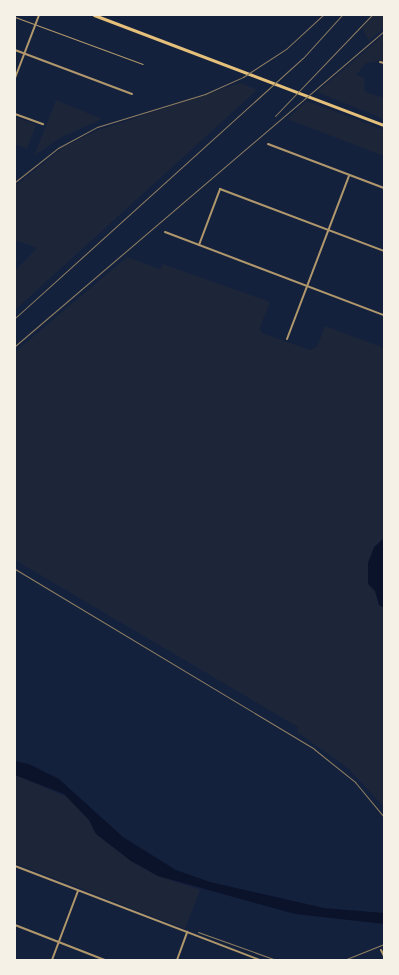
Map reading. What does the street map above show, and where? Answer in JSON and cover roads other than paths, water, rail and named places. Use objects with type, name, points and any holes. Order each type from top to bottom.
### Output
[{"type":"main road","points":[[94,15],[384,124]]},
{"type":"street","points":[[15,78],[39,15]]},
{"type":"street","points":[[15,50],[132,94]]},
{"type":"street","points":[[380,62],[384,63]]},
{"type":"street","points":[[15,114],[42,124]]},
{"type":"street","points":[[268,144],[384,188]]},
{"type":"street","points":[[287,339],[349,176]]},
{"type":"street","points":[[199,245],[220,189],[384,251]]},
{"type":"street","points":[[165,232],[384,314]]},
{"type":"street","points":[[15,866],[260,960]]},
{"type":"street","points":[[52,960],[78,891]]},
{"type":"street","points":[[15,925],[105,960]]},
{"type":"street","points":[[176,960],[187,932]]},
{"type":"street","points":[[381,950],[384,956]]},
{"type":"lane","points":[[15,17],[143,64]]},
{"type":"railway","points":[[15,182],[58,148],[97,127],[205,94],[243,77],[286,49],[323,15]]},
{"type":"railway","points":[[15,318],[303,58],[342,15]]},
{"type":"railway","points":[[275,116],[372,15]]},
{"type":"railway","points":[[15,346],[384,31]]},
{"type":"railway","points":[[15,569],[314,749],[355,782],[384,817]]},
{"type":"railway","points":[[198,932],[276,960]]},
{"type":"railway","points":[[344,960],[384,944]]}]
